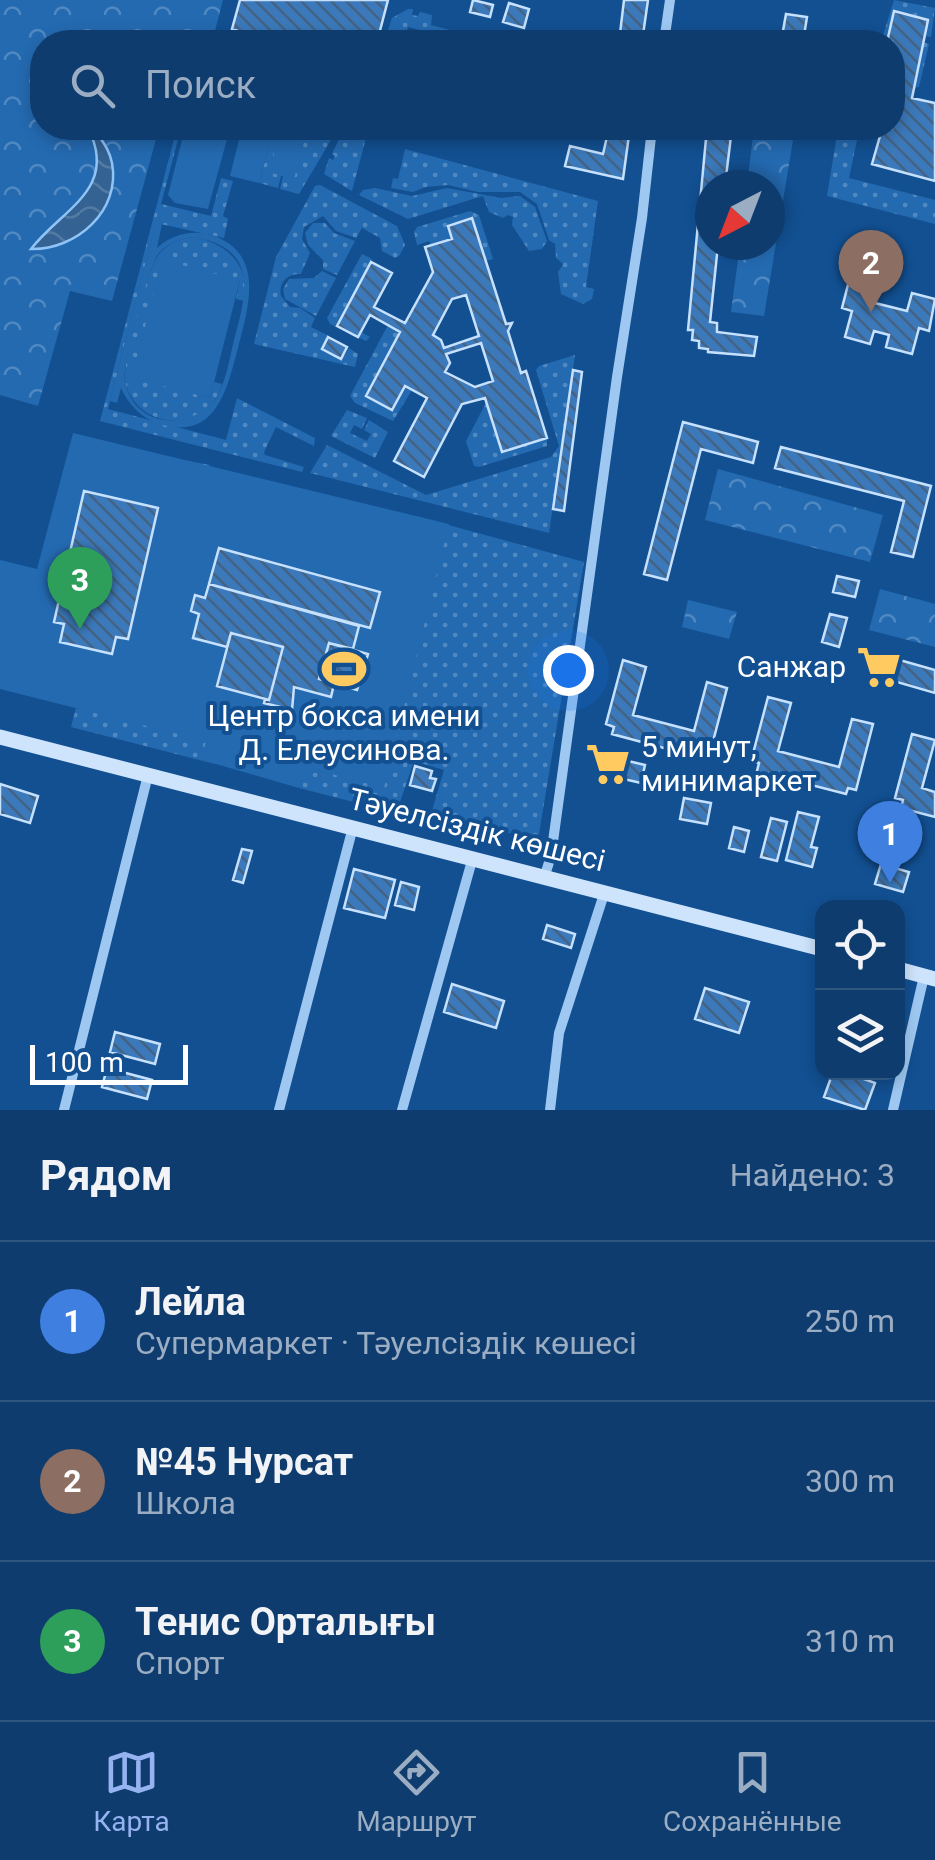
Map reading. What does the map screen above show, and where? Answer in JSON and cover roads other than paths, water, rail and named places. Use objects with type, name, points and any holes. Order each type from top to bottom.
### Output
[{"type":"main road","name":"Тәуелсіздік көшесі","points":[[0,737],[815,947]]},
{"type":"main road","points":[[905,971],[930,978]]},
{"type":"street","points":[[666,30],[670,0]]},
{"type":"street","points":[[545,876],[551,856],[651,140]]},
{"type":"street","points":[[64,1110],[148,775]]},
{"type":"street","points":[[279,1110],[354,827]]},
{"type":"street","points":[[402,1110],[473,857]]},
{"type":"street","points":[[550,1110],[559,1033],[605,890]]},
{"type":"street","points":[[893,1110],[930,978]]},
{"type":"water","points":[[93,140],[102,140],[112,163],[113,181],[102,212],[79,235],[64,243],[31,249],[92,183],[97,167]]},
{"type":"place","name":"№45 Нурсат","points":[[871,312]]},
{"type":"place","name":"Тенис Орталығы","points":[[80,629]]},
{"type":"place","name":"Санжар","points":[[879,667]]},
{"type":"place","name":"Центр бокса имени Д. Елеусинова.","points":[[344,669]]},
{"type":"place","name":"5 минут, минимаркет","points":[[608,764]]},
{"type":"place","name":"Лейла","points":[[890,883]]}]
